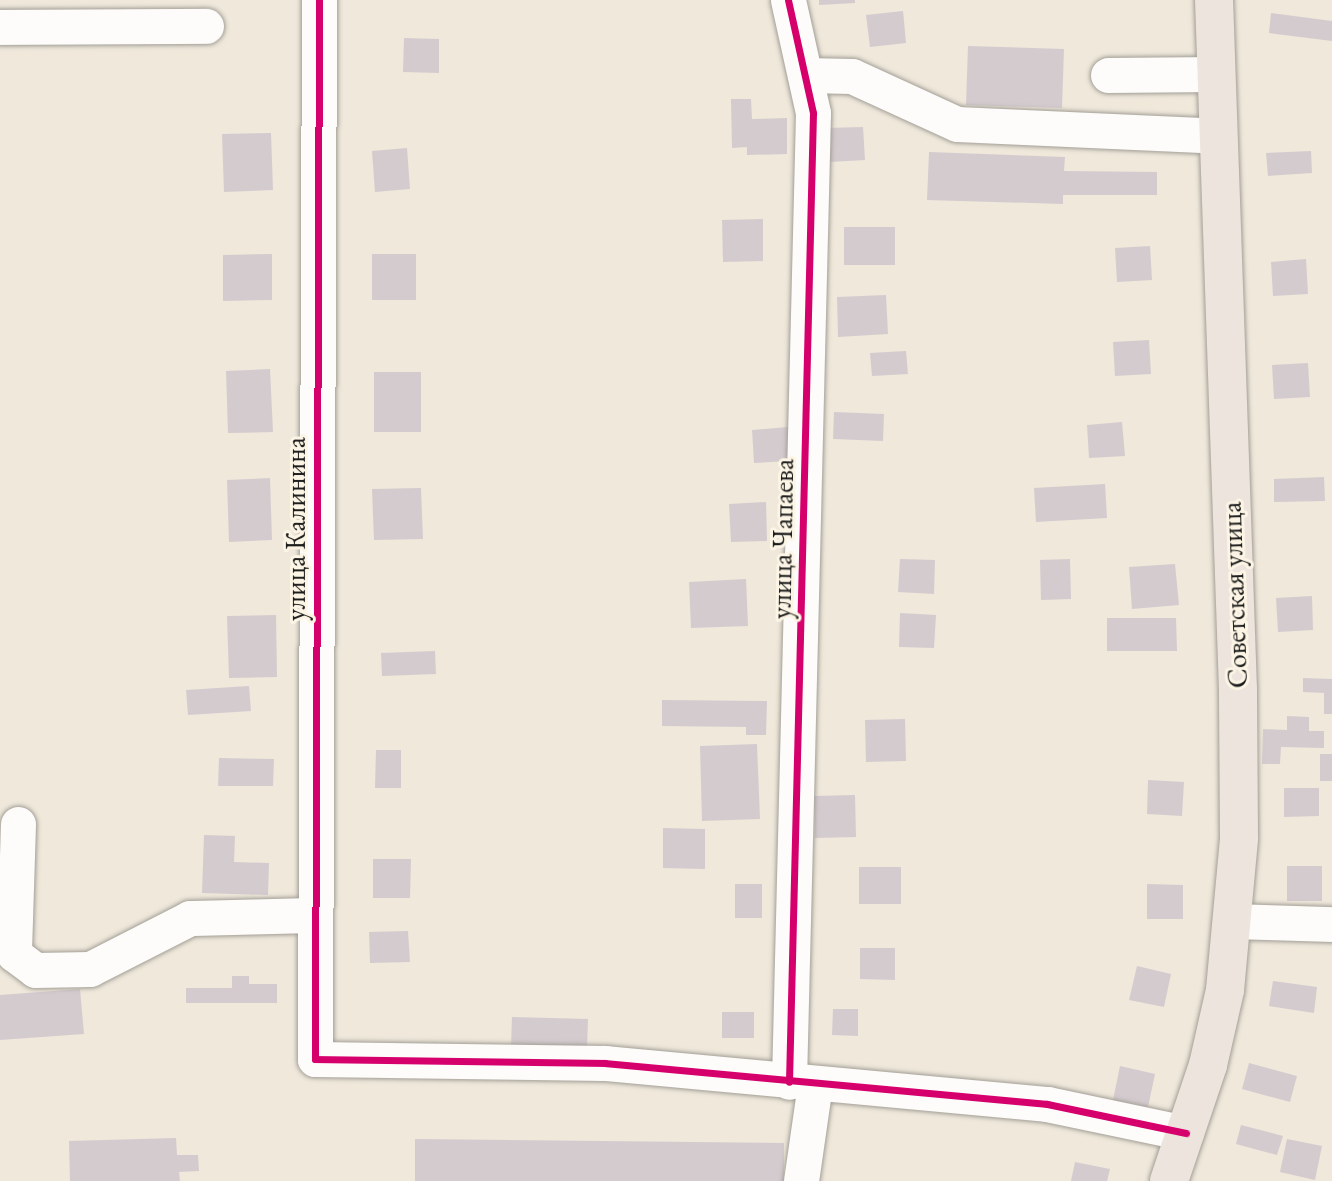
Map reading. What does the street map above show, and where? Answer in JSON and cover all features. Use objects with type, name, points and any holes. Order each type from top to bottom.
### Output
[{"type":"main road","name":"Советская улица","points":[[1169,1181],[1217,1028],[1234,920],[1239,838],[1238,690],[1214,0]]},
{"type":"street","name":"улица Калинина","points":[[319,0],[315,1059],[605,1063],[802,1083]]},
{"type":"street","name":"улица Чапаева","points":[[788,0],[813,113],[802,1181]]},
{"type":"street","points":[[0,27],[206,26]]},
{"type":"street","points":[[1108,75],[1216,74]]},
{"type":"street","points":[[804,75],[852,76],[957,124],[1218,136]]},
{"type":"street","points":[[18,824],[14,954],[35,970],[90,970],[190,918],[315,915]]},
{"type":"street","points":[[1234,920],[1332,924]]},
{"type":"street","points":[[802,1083],[1047,1104],[1186,1133]]},
{"type":"building","points":[[819,0],[855,0],[855,3],[819,5]]},
{"type":"building","points":[[903,11],[906,43],[870,47],[866,15]]},
{"type":"building","points":[[1271,13],[1332,21],[1332,41],[1269,33]]},
{"type":"building","points":[[404,38],[439,39],[439,73],[403,72]]},
{"type":"building","points":[[968,46],[1064,49],[1062,108],[966,105]]},
{"type":"building","points":[[731,99],[751,99],[752,119],[787,118],[787,154],[747,155],[747,147],[732,148]]},
{"type":"building","points":[[863,127],[865,160],[829,162],[828,128]]},
{"type":"building","points":[[271,133],[273,190],[224,192],[222,134]]},
{"type":"building","points":[[407,148],[410,189],[375,192],[372,151]]},
{"type":"building","points":[[1311,151],[1312,173],[1268,176],[1266,153]]},
{"type":"building","points":[[929,152],[1065,157],[1064,171],[1157,172],[1157,195],[1063,195],[1063,204],[927,200]]},
{"type":"building","points":[[763,219],[763,261],[723,262],[722,220]]},
{"type":"building","points":[[844,227],[895,227],[895,265],[844,265]]},
{"type":"building","points":[[1150,246],[1152,280],[1117,282],[1115,248]]},
{"type":"building","points":[[272,254],[272,300],[223,301],[223,255]]},
{"type":"building","points":[[372,254],[416,254],[416,300],[372,300]]},
{"type":"building","points":[[1306,259],[1308,294],[1273,296],[1271,262]]},
{"type":"building","points":[[886,295],[888,334],[838,337],[837,297]]},
{"type":"building","points":[[1149,340],[1151,374],[1115,376],[1113,342]]},
{"type":"building","points":[[906,351],[908,374],[872,376],[870,353]]},
{"type":"building","points":[[1308,363],[1310,397],[1274,399],[1272,365]]},
{"type":"building","points":[[270,369],[273,432],[228,433],[226,371]]},
{"type":"building","points":[[374,372],[421,372],[421,432],[374,432]]},
{"type":"building","points":[[834,412],[884,414],[883,441],[833,439]]},
{"type":"building","points":[[1122,422],[1125,456],[1089,458],[1087,425]]},
{"type":"building","points":[[788,427],[790,461],[754,463],[752,430]]},
{"type":"building","points":[[1324,477],[1325,501],[1274,502],[1274,479]]},
{"type":"building","points":[[270,478],[272,540],[229,542],[227,480]]},
{"type":"building","points":[[1105,484],[1107,518],[1036,522],[1034,488]]},
{"type":"building","points":[[421,488],[423,539],[374,540],[372,489]]},
{"type":"building","points":[[766,502],[767,541],[731,542],[729,504]]},
{"type":"building","points":[[900,559],[935,560],[934,594],[898,592]]},
{"type":"building","points":[[1070,559],[1071,599],[1041,600],[1040,560]]},
{"type":"building","points":[[1175,564],[1179,605],[1132,609],[1129,567]]},
{"type":"building","points":[[746,579],[748,626],[691,628],[689,582]]},
{"type":"building","points":[[1312,596],[1313,630],[1278,632],[1276,598]]},
{"type":"building","points":[[900,613],[936,615],[934,648],[899,647]]},
{"type":"building","points":[[276,615],[277,677],[229,678],[227,616]]},
{"type":"building","points":[[1107,618],[1176,618],[1177,651],[1107,651]]},
{"type":"building","points":[[435,651],[436,674],[382,676],[381,653]]},
{"type":"building","points":[[1303,678],[1332,679],[1332,714],[1324,714],[1324,693],[1303,692]]},
{"type":"building","points":[[249,686],[251,711],[188,715],[186,690]]},
{"type":"building","points":[[662,700],[767,701],[766,735],[746,735],[746,727],[662,726]]},
{"type":"building","points":[[1287,716],[1309,717],[1309,731],[1324,731],[1324,748],[1281,747],[1280,764],[1262,764],[1263,729],[1287,730]]},
{"type":"building","points":[[905,719],[906,761],[866,762],[865,720]]},
{"type":"building","points":[[757,744],[760,819],[702,821],[700,746]]},
{"type":"building","points":[[376,750],[401,750],[401,788],[375,788]]},
{"type":"building","points":[[1320,754],[1332,754],[1332,781],[1320,781]]},
{"type":"building","points":[[219,758],[274,759],[273,786],[218,786]]},
{"type":"building","points":[[1148,780],[1184,782],[1182,816],[1147,814]]},
{"type":"building","points":[[1284,788],[1319,788],[1319,816],[1284,817]]},
{"type":"building","points":[[855,795],[856,837],[815,838],[814,796]]},
{"type":"building","points":[[663,828],[705,829],[705,869],[663,868]]},
{"type":"building","points":[[204,835],[235,836],[234,862],[269,863],[268,895],[202,893]]},
{"type":"building","points":[[373,859],[411,859],[410,898],[373,898]]},
{"type":"building","points":[[1287,866],[1322,866],[1322,901],[1287,901]]},
{"type":"building","points":[[859,867],[901,867],[901,904],[859,904]]},
{"type":"building","points":[[735,884],[762,884],[762,918],[735,918]]},
{"type":"building","points":[[1147,884],[1183,885],[1183,919],[1147,919]]},
{"type":"building","points":[[408,931],[410,962],[370,963],[369,932]]},
{"type":"building","points":[[860,948],[895,948],[895,980],[860,979]]},
{"type":"building","points":[[1137,966],[1171,974],[1164,1007],[1129,1000]]},
{"type":"building","points":[[232,976],[249,976],[249,984],[277,984],[277,1003],[186,1003],[186,988],[232,988]]},
{"type":"building","points":[[1273,981],[1317,987],[1314,1013],[1269,1006]]},
{"type":"building","points":[[80,989],[84,1034],[0,1040],[0,995]]},
{"type":"building","points":[[833,1009],[858,1009],[858,1036],[832,1035]]},
{"type":"building","points":[[722,1012],[754,1012],[754,1038],[722,1038]]},
{"type":"building","points":[[512,1017],[588,1019],[587,1048],[511,1048]]},
{"type":"building","points":[[1249,1063],[1297,1076],[1290,1102],[1242,1089]]},
{"type":"building","points":[[1120,1066],[1155,1074],[1148,1107],[1113,1100]]},
{"type":"building","points":[[1241,1125],[1283,1136],[1277,1155],[1236,1144]]},
{"type":"building","points":[[176,1138],[177,1155],[198,1155],[199,1171],[179,1172],[180,1181],[70,1181],[69,1141]]},
{"type":"building","points":[[415,1139],[784,1143],[784,1181],[415,1181]]},
{"type":"building","points":[[1287,1139],[1322,1146],[1315,1180],[1280,1172]]},
{"type":"building","points":[[1075,1162],[1110,1169],[1107,1181],[1071,1181]]},
{"type":"cycle path","points":[[319,0],[315,1059],[605,1063],[1047,1104],[1186,1133]]},
{"type":"cycle path","points":[[788,0],[813,113],[789,1082]]}]
